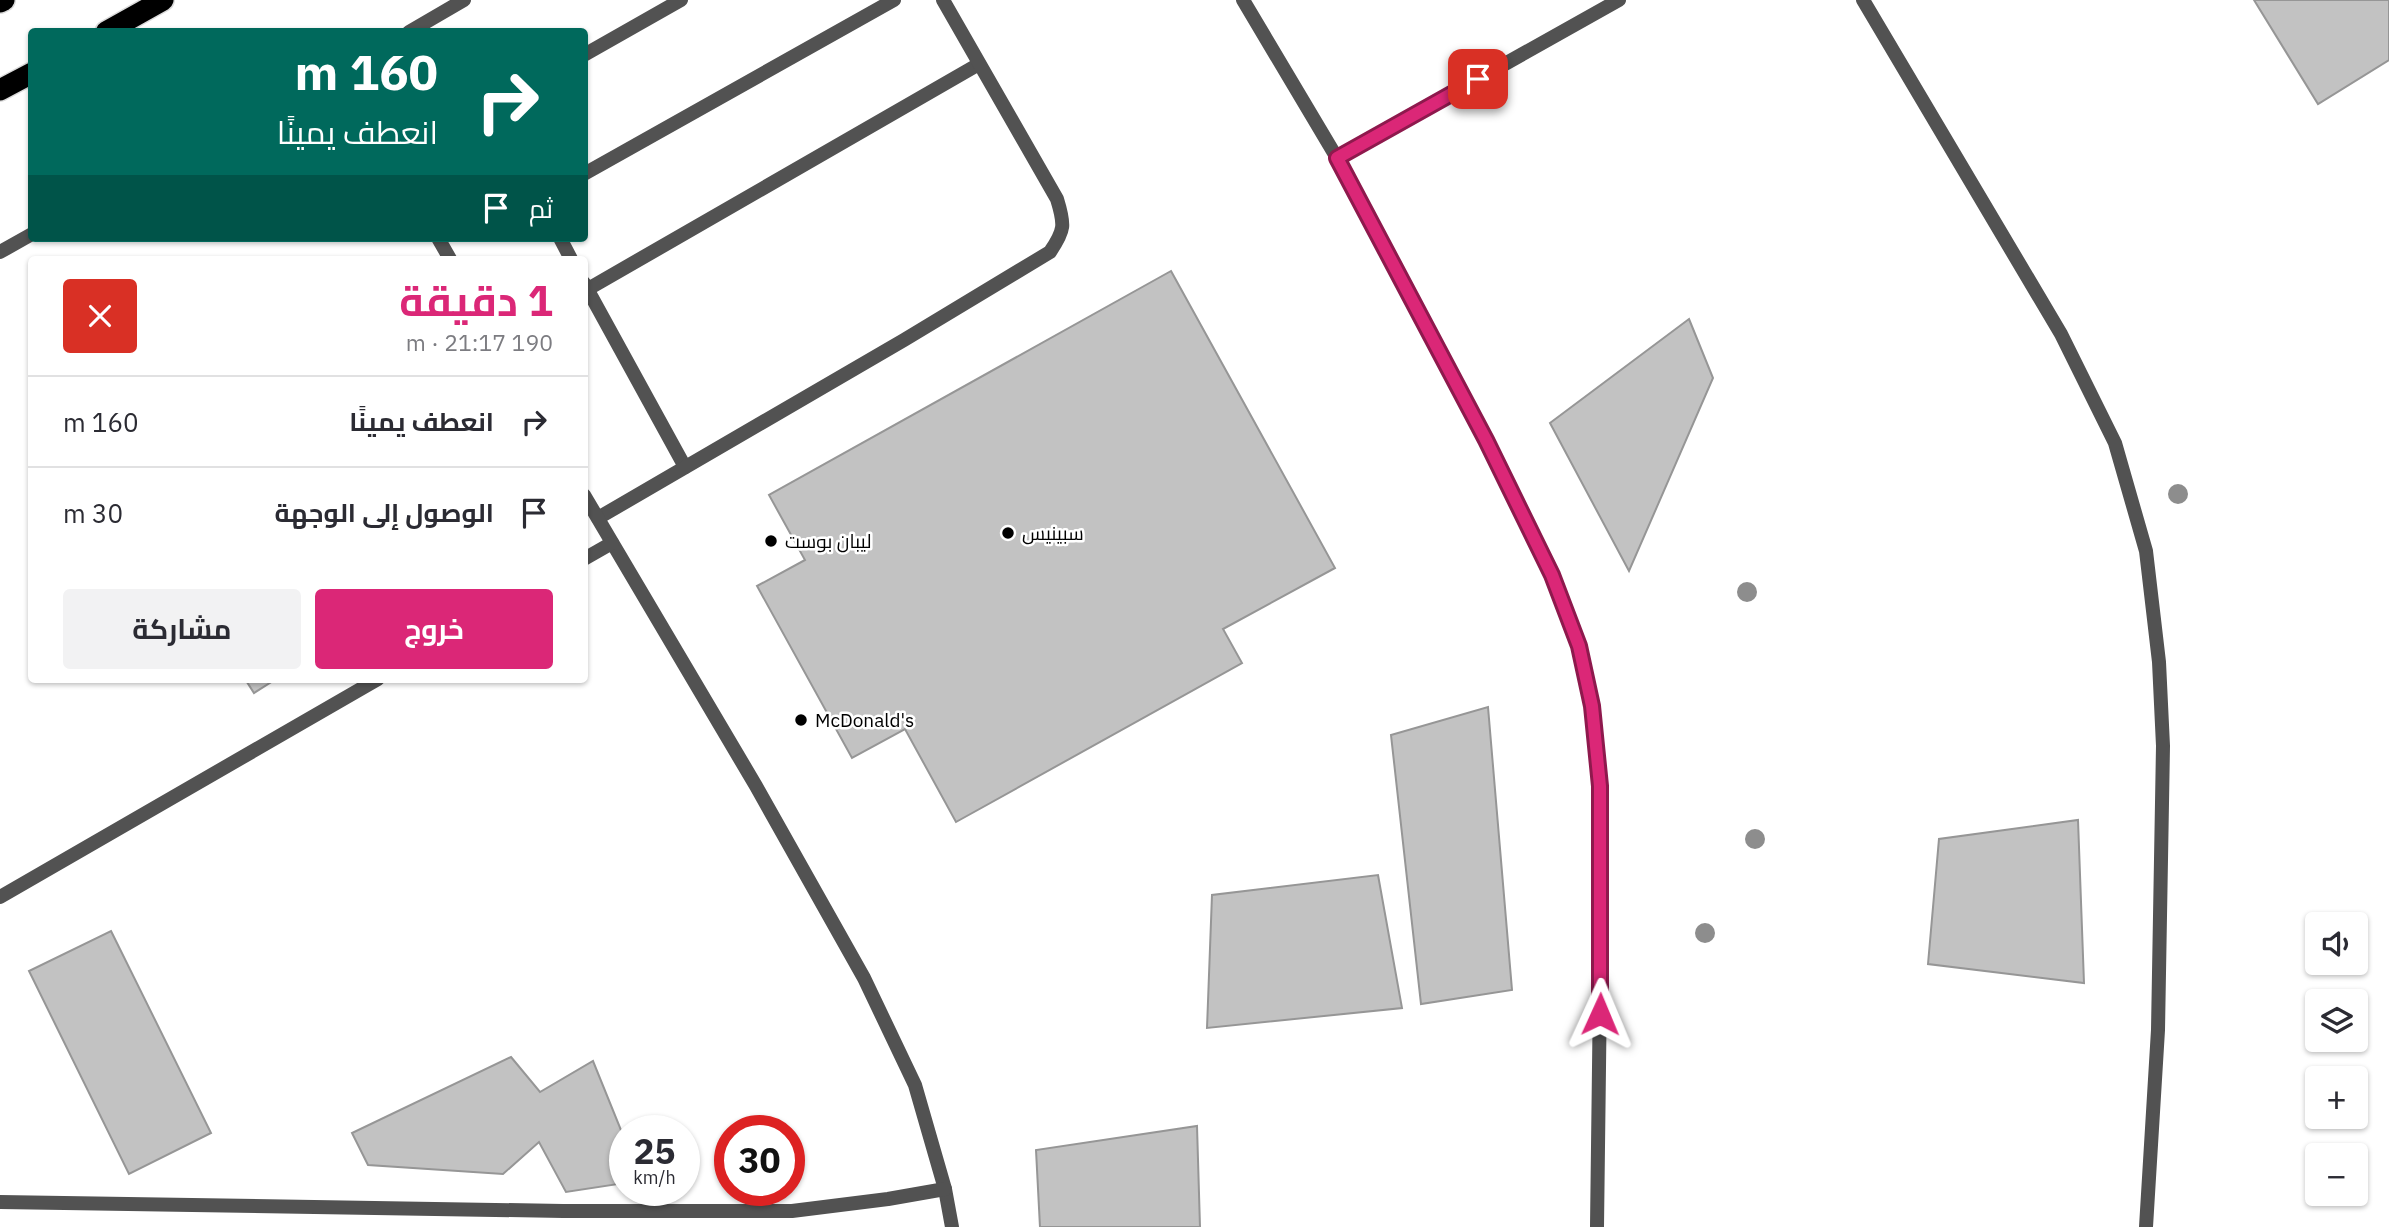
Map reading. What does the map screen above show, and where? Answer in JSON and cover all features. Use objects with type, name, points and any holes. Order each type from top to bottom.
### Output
[{"type":"highway","points":[[113,28],[163,0]]},
{"type":"highway","points":[[0,90],[28,75]]},
{"type":"street","points":[[416,28],[464,0]]},
{"type":"street","points":[[588,53],[681,0]]},
{"type":"street","points":[[588,172],[894,0]]},
{"type":"street","points":[[598,518],[904,340],[1049,252],[1063,234],[1057,199],[943,0]]},
{"type":"street","points":[[1243,0],[1337,158],[1492,453],[1552,575],[1579,646],[1592,706],[1600,786],[1597,1227]]},
{"type":"street","points":[[1337,158],[1619,0]]},
{"type":"street","points":[[1863,0],[2061,334],[2115,443],[2146,551],[2159,662],[2163,746],[2158,1030],[2146,1227]]},
{"type":"street","points":[[588,285],[979,64]]},
{"type":"street","points":[[0,252],[28,236]]},
{"type":"street","points":[[588,290],[685,467]]},
{"type":"street","points":[[588,502],[756,786],[864,978],[915,1085],[945,1189],[952,1227]]},
{"type":"street","points":[[588,557],[612,544]]},
{"type":"street","points":[[0,897],[371,683]]},
{"type":"street","points":[[0,1202],[576,1211],[792,1211],[945,1189]]},
{"type":"building","points":[[2254,0],[2389,0],[2389,60],[2318,104]]},
{"type":"building","points":[[1171,271],[1335,568],[1223,629],[1242,663],[956,822],[905,729],[852,758],[757,586],[805,560],[769,495]]},
{"type":"building","points":[[1689,319],[1713,378],[1629,571],[1550,423]]},
{"type":"building","points":[[248,683],[270,683],[254,693]]},
{"type":"building","points":[[1488,707],[1512,990],[1421,1004],[1391,735]]},
{"type":"building","points":[[2078,820],[2084,983],[1928,964],[1939,839]]},
{"type":"building","points":[[1378,875],[1402,1008],[1207,1028],[1212,895]]},
{"type":"building","points":[[111,931],[211,1133],[129,1174],[29,971]]},
{"type":"building","points":[[511,1057],[540,1092],[593,1061],[615,1115],[609,1115],[609,1185],[566,1192],[539,1142],[503,1174],[368,1165],[352,1133]]},
{"type":"building","points":[[1197,1126],[1200,1227],[1040,1227],[1036,1150]]},
{"type":"place","name":"سبينيس","points":[[1008,533]]},
{"type":"place","name":"ليبان بوست","points":[[771,541]]},
{"type":"place","name":"McDonald's","points":[[801,720]]},
{"type":"route","points":[[1478,79],[1337,158],[1486,440],[1552,575],[1579,646],[1592,706],[1600,786],[1600,1014]]}]
